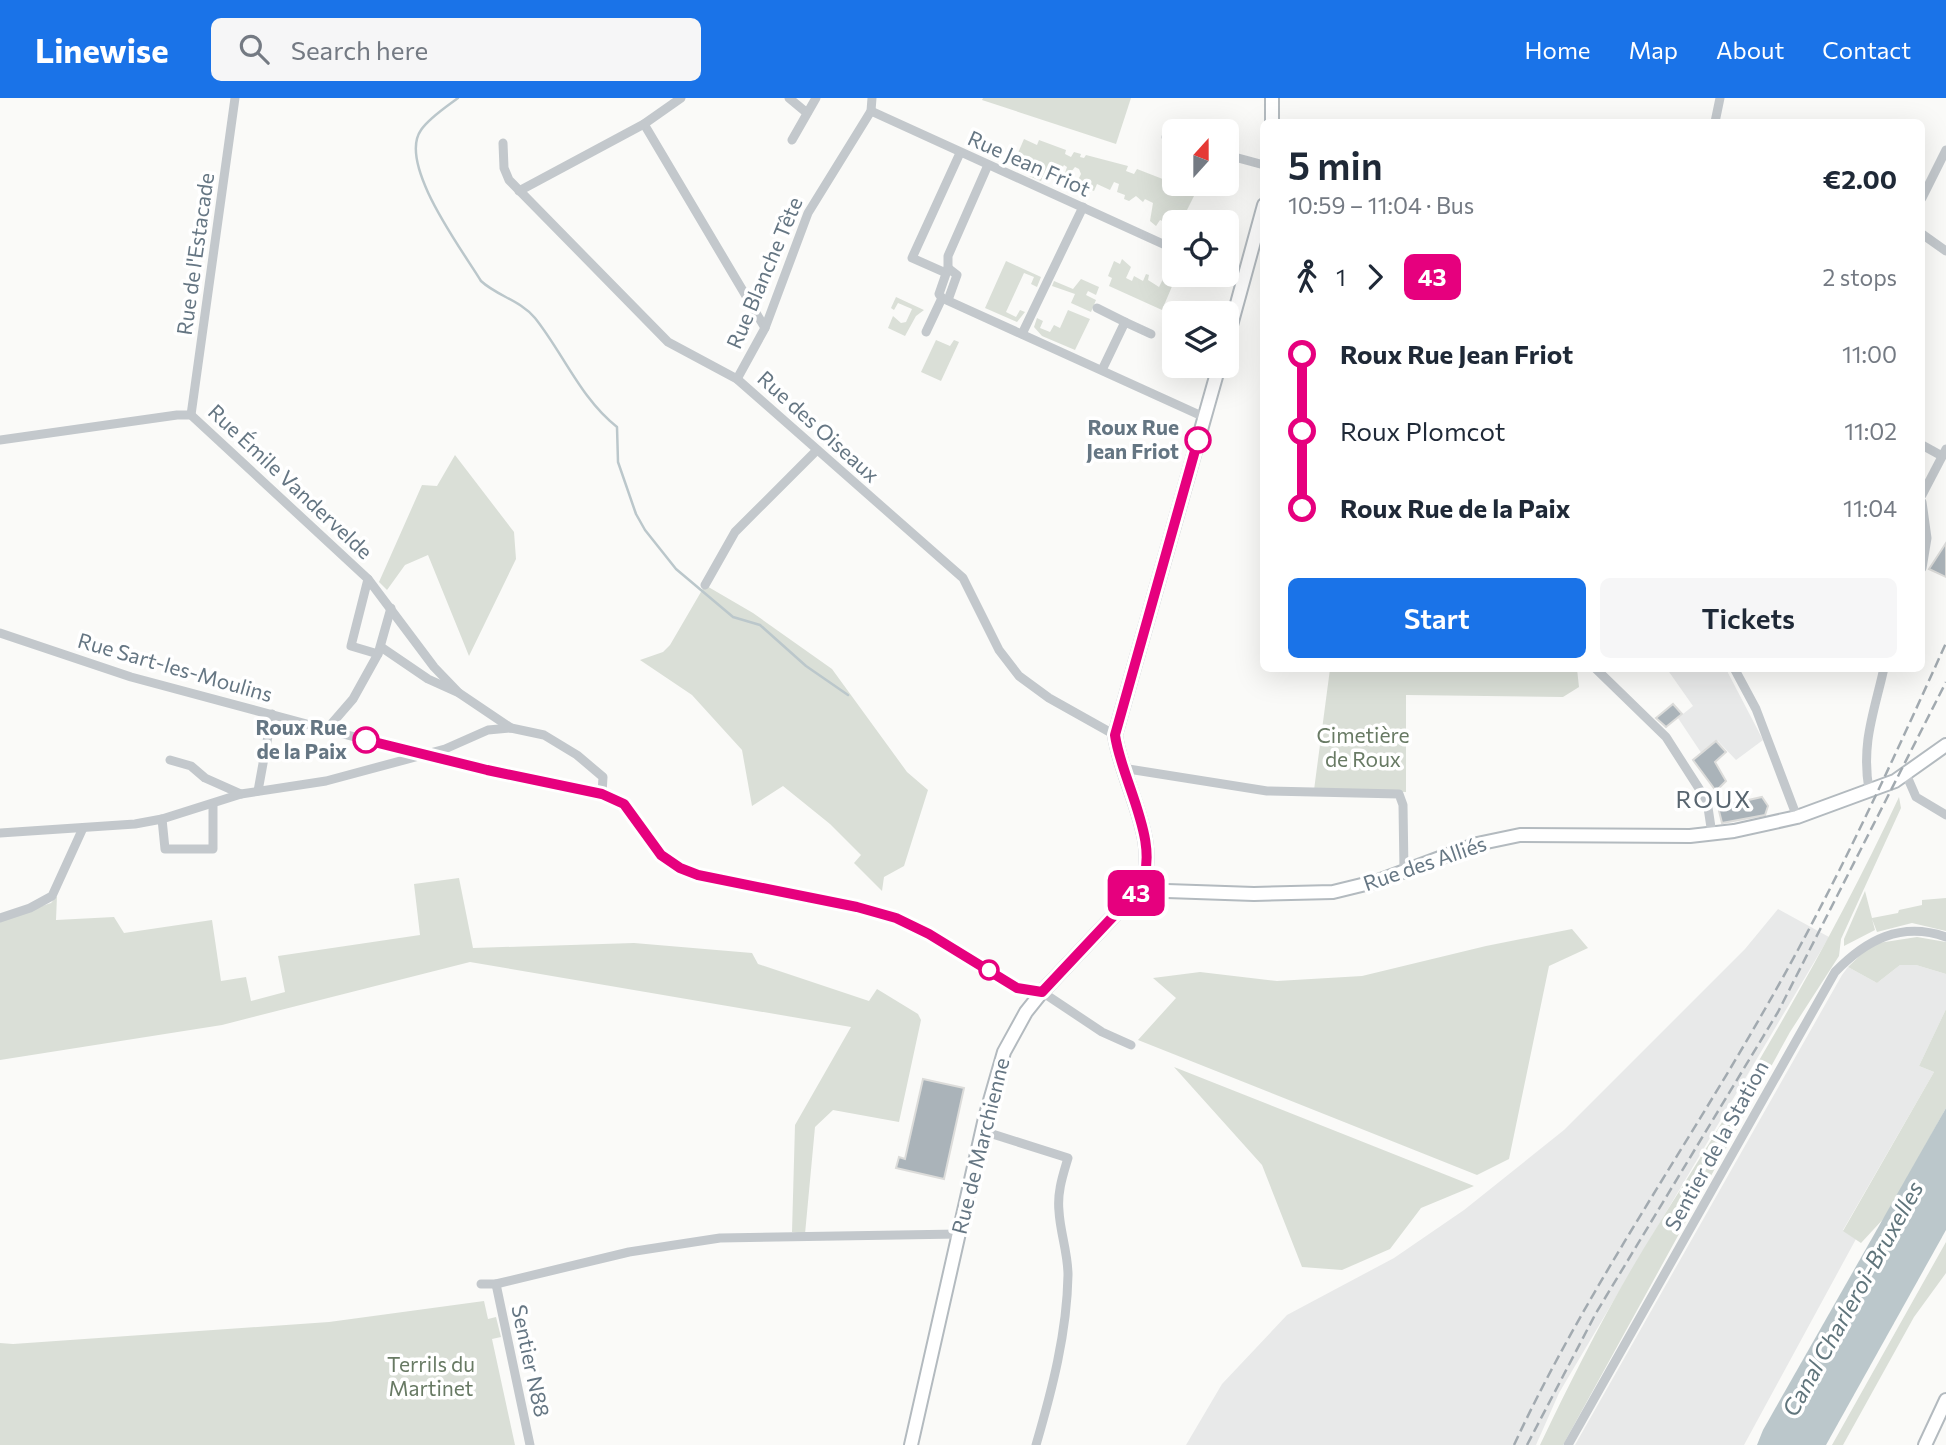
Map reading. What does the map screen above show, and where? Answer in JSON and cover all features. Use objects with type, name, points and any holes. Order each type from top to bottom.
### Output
[{"type":"main road","points":[[1272,98],[1272,119]]},
{"type":"main road","points":[[1238,301],[1260,220]]},
{"type":"main road","points":[[1138,890],[1146,878],[1148,853],[1122,768],[1115,735],[1216,378]]},
{"type":"main road","name":"Rue des Alliés","points":[[1138,890],[1218,894],[1333,892],[1363,886],[1477,844],[1520,835],[1712,834],[1797,817],[1869,790],[1906,774],[1946,745]]},
{"type":"main road","name":"Rue de Marchienne","points":[[911,1445],[958,1234],[1004,1052],[1026,1012],[1042,992],[1138,890]]},
{"type":"main road","points":[[1925,1445],[1946,1400]]},
{"type":"street","name":"Rue de l'Estacade","points":[[191,415],[235,98]]},
{"type":"street","points":[[519,191],[644,124],[681,98]]},
{"type":"street","points":[[789,98],[807,113]]},
{"type":"street","points":[[792,140],[816,98]]},
{"type":"street","points":[[871,111],[872,98]]},
{"type":"street","points":[[1716,119],[1720,98]]},
{"type":"street","name":"Rue Jean Friot","points":[[871,111],[1162,243]]},
{"type":"street","name":"Rue Blanche Tête","points":[[737,379],[765,328],[808,213],[871,111]]},
{"type":"street","points":[[644,124],[765,328]]},
{"type":"street","name":"Rue des Oiseaux","points":[[503,143],[509,180],[668,342],[737,379],[962,578],[999,650],[1019,676],[1049,698],[1115,735]]},
{"type":"street","points":[[1925,192],[1946,150]]},
{"type":"street","points":[[926,332],[957,275],[912,258],[960,153]]},
{"type":"street","points":[[1239,158],[1260,164]]},
{"type":"street","points":[[947,271],[948,256],[988,165]]},
{"type":"street","points":[[1022,334],[1083,206]]},
{"type":"street","points":[[1925,236],[1946,251]]},
{"type":"street","points":[[1239,279],[1244,281]]},
{"type":"street","points":[[943,297],[1205,417]]},
{"type":"street","points":[[1097,308],[1151,334]]},
{"type":"street","points":[[1102,370],[1125,322]]},
{"type":"street","name":"Rue Émile Vandervelde","points":[[0,440],[191,415],[368,579],[434,667],[459,693]]},
{"type":"street","points":[[1925,445],[1944,452],[1925,489]]},
{"type":"street","points":[[705,585],[735,532],[817,450]]},
{"type":"street","points":[[1925,524],[1925,550]]},
{"type":"street","points":[[368,579],[351,646],[379,650],[428,679],[459,693],[511,728]]},
{"type":"street","points":[[327,729],[353,699],[379,650],[391,608]]},
{"type":"street","name":"Rue Sart-les-Moulins","points":[[0,633],[131,677],[422,755],[602,794]]},
{"type":"street","points":[[1599,672],[1666,737],[1695,778],[1707,801],[1712,834]]},
{"type":"street","points":[[1736,672],[1756,709],[1797,817]]},
{"type":"street","points":[[1869,790],[1865,768],[1866,741],[1884,672]]},
{"type":"street","points":[[258,791],[272,714]]},
{"type":"street","points":[[0,833],[83,828],[162,819],[241,794],[326,781],[445,749],[488,730],[511,728],[544,736],[577,755],[603,776],[602,794],[624,804],[661,855],[680,868],[698,875],[857,907],[896,918],[929,934],[1017,988],[1042,992],[1102,1032],[1131,1045]]},
{"type":"street","points":[[170,760],[191,766],[205,778],[241,794]]},
{"type":"street","points":[[1122,768],[1267,791],[1399,794],[1403,805],[1404,871]]},
{"type":"street","points":[[1906,774],[1916,797],[1946,815]]},
{"type":"street","points":[[162,819],[166,849],[213,849],[213,804]]},
{"type":"street","points":[[0,918],[30,908],[52,896],[83,828]]},
{"type":"street","name":"Sentier de la Station","points":[[1569,1445],[1835,972],[1854,952],[1878,938],[1911,931],[1933,932],[1946,937]]},
{"type":"street","points":[[983,1131],[1068,1158],[1060,1189],[1059,1211],[1068,1273],[1067,1297],[1059,1362],[1036,1445]]},
{"type":"street","points":[[481,1284],[496,1283],[629,1252],[720,1238],[958,1234]]},
{"type":"street","name":"Sentier N88","points":[[496,1283],[530,1445]]},
{"type":"shaded area","points":[[1669,672],[1728,672],[1763,740],[1736,760],[1718,741],[1706,748],[1702,754],[1678,718],[1693,706]]},
{"type":"shaded area","points":[[1778,909],[1829,937],[1559,1393],[1536,1445],[1186,1445],[1222,1384],[1287,1315],[1394,1258],[1464,1210],[1564,1130],[1745,949]]},
{"type":"shaded area","points":[[1900,965],[1916,965],[1946,974],[1946,1009],[1919,1066],[1934,1072],[1843,1230],[1856,1239],[1744,1445],[1575,1445],[1842,975],[1848,967],[1877,983]]},
{"type":"green space","points":[[1131,98],[1116,144],[982,100]]},
{"type":"green space","points":[[1024,139],[1037,145],[1039,140],[1066,150],[1065,154],[1071,157],[1074,152],[1081,154],[1080,157],[1084,158],[1086,155],[1128,166],[1126,171],[1134,174],[1137,169],[1162,179],[1162,196],[1194,196],[1187,210],[1162,210],[1162,221],[1156,226],[1150,221],[1153,203],[1145,199],[1143,202],[1136,196],[1129,201],[1124,199],[1125,195],[1117,192],[1119,184],[1114,182],[1110,190],[1097,184],[1094,191],[1076,184],[1081,174],[1075,167],[1067,177],[1064,176],[1067,167],[1064,165],[1061,170],[1053,167],[1049,176],[1044,174],[1041,181],[1029,176],[1033,167],[1029,165],[1031,159],[1018,153]]},
{"type":"green space","points":[[1122,259],[1131,267],[1126,278],[1132,281],[1134,276],[1143,281],[1146,274],[1149,275],[1148,280],[1159,287],[1162,281],[1162,287],[1172,287],[1166,301],[1162,301],[1162,310],[1109,286],[1112,278],[1108,276],[1114,261],[1120,264]]},
{"type":"green space","points":[[1006,261],[1041,277],[1037,287],[1031,284],[1034,277],[1024,273],[1006,312],[1016,317],[1020,310],[1025,312],[1017,322],[985,308]]},
{"type":"green space","points":[[1081,279],[1099,287],[1096,295],[1088,291],[1086,295],[1096,300],[1091,312],[1071,303],[1075,294],[1052,286],[1054,281],[1073,289]]},
{"type":"green space","points":[[896,297],[924,310],[916,316],[905,336],[888,328],[893,316],[901,323],[906,322],[912,309],[898,303],[894,310],[891,308]]},
{"type":"green space","points":[[1068,310],[1090,319],[1075,350],[1042,336],[1034,327],[1037,318],[1043,321],[1040,328],[1050,332],[1054,325],[1060,328]]},
{"type":"green space","points":[[936,340],[950,346],[954,340],[959,342],[941,381],[921,372]]},
{"type":"green space","points":[[455,455],[514,532],[516,559],[469,656],[428,555],[405,565],[387,590],[379,582],[422,485],[437,486]]},
{"type":"green space","points":[[705,585],[753,613],[832,669],[907,772],[928,790],[904,866],[884,877],[882,891],[854,863],[861,855],[830,824],[783,786],[752,806],[742,750],[692,695],[640,660],[663,652],[670,645]]},
{"type":"green space","name":"Cimetière de Roux","points":[[1330,672],[1577,672],[1579,687],[1563,697],[1406,695],[1406,792],[1314,790]]},
{"type":"green space","points":[[1899,797],[1901,808],[1841,939],[1839,956],[1790,1032],[1563,1445],[1540,1445],[1630,1272],[1799,991]]},
{"type":"green space","points":[[459,878],[473,948],[634,943],[752,953],[758,964],[869,1001],[877,989],[918,1014],[921,1020],[899,1122],[833,1110],[815,1127],[805,1234],[792,1232],[795,1125],[851,1027],[470,962],[222,1025],[0,1060],[0,920],[51,903],[57,896],[56,920],[114,917],[124,933],[212,920],[221,981],[246,977],[251,1001],[285,992],[278,956],[420,935],[414,884]]},
{"type":"green space","points":[[1865,891],[1872,918],[1922,905],[1922,900],[1946,898],[1946,931],[1912,923],[1877,932],[1872,919],[1875,930],[1844,946],[1844,939]]},
{"type":"green space","points":[[1572,929],[1588,948],[1549,966],[1509,1159],[1477,1175],[1138,1040],[1176,998],[1153,978],[1200,972],[1277,981],[1362,976],[1486,946]]},
{"type":"green space","points":[[1917,937],[1946,942],[1946,974],[1916,965],[1900,965],[1877,983],[1848,967],[1872,944]]},
{"type":"green space","points":[[1946,1009],[1946,1108],[1886,1216],[1861,1243],[1843,1231],[1934,1072],[1919,1066]]},
{"type":"green space","points":[[1174,1067],[1474,1186],[1421,1208],[1390,1249],[1342,1270],[1302,1267],[1262,1165]]},
{"type":"green space","points":[[1946,1242],[1946,1273],[1914,1317],[1843,1445],[1832,1445]]},
{"type":"green space","name":"Terrils du Martinet","points":[[484,1301],[488,1319],[496,1317],[501,1337],[492,1339],[515,1445],[0,1445],[0,1343],[329,1322]]},
{"type":"water","name":"Canal Charleroi-Bruxelles","points":[[1946,1108],[1946,1230],[1826,1445],[1757,1445],[1763,1430]]},
{"type":"building","points":[[1946,543],[1946,577],[1929,569]]},
{"type":"building","points":[[1673,704],[1682,714],[1666,727],[1656,718]]},
{"type":"building","points":[[1716,741],[1726,752],[1715,762],[1726,781],[1716,791],[1693,760]]},
{"type":"building","points":[[1762,797],[1768,806],[1765,815],[1722,823],[1719,811],[1722,806]]},
{"type":"building","points":[[923,1079],[964,1088],[944,1179],[896,1168],[899,1157],[905,1159]]},
{"type":"waterway","points":[[458,98],[421,130],[416,145],[418,164],[435,207],[481,281],[535,318],[593,403],[617,427],[618,462],[636,514],[645,530],[676,569],[733,617],[760,625],[806,666],[848,695]]},
{"type":"railway","points":[[1514,1445],[1571,1333],[1790,964],[1860,828],[1946,643]]},
{"type":"railway","points":[[1527,1445],[1596,1313],[1778,1012],[1946,682]]},
{"type":"bus line","name":"43","points":[[366,740],[508,775],[602,794],[624,804],[639,821],[661,855],[680,868],[698,875],[857,907],[896,918],[929,934],[1017,988],[1042,992],[1138,890],[1146,878],[1148,853],[1115,735],[1198,440]]},
{"type":"place","name":"Roux Rue Jean Friot","points":[[1198,440]]},
{"type":"place","name":"Roux Rue de la Paix","points":[[366,740]]},
{"type":"district","name":"ROUX","points":[[1714,800]]}]
